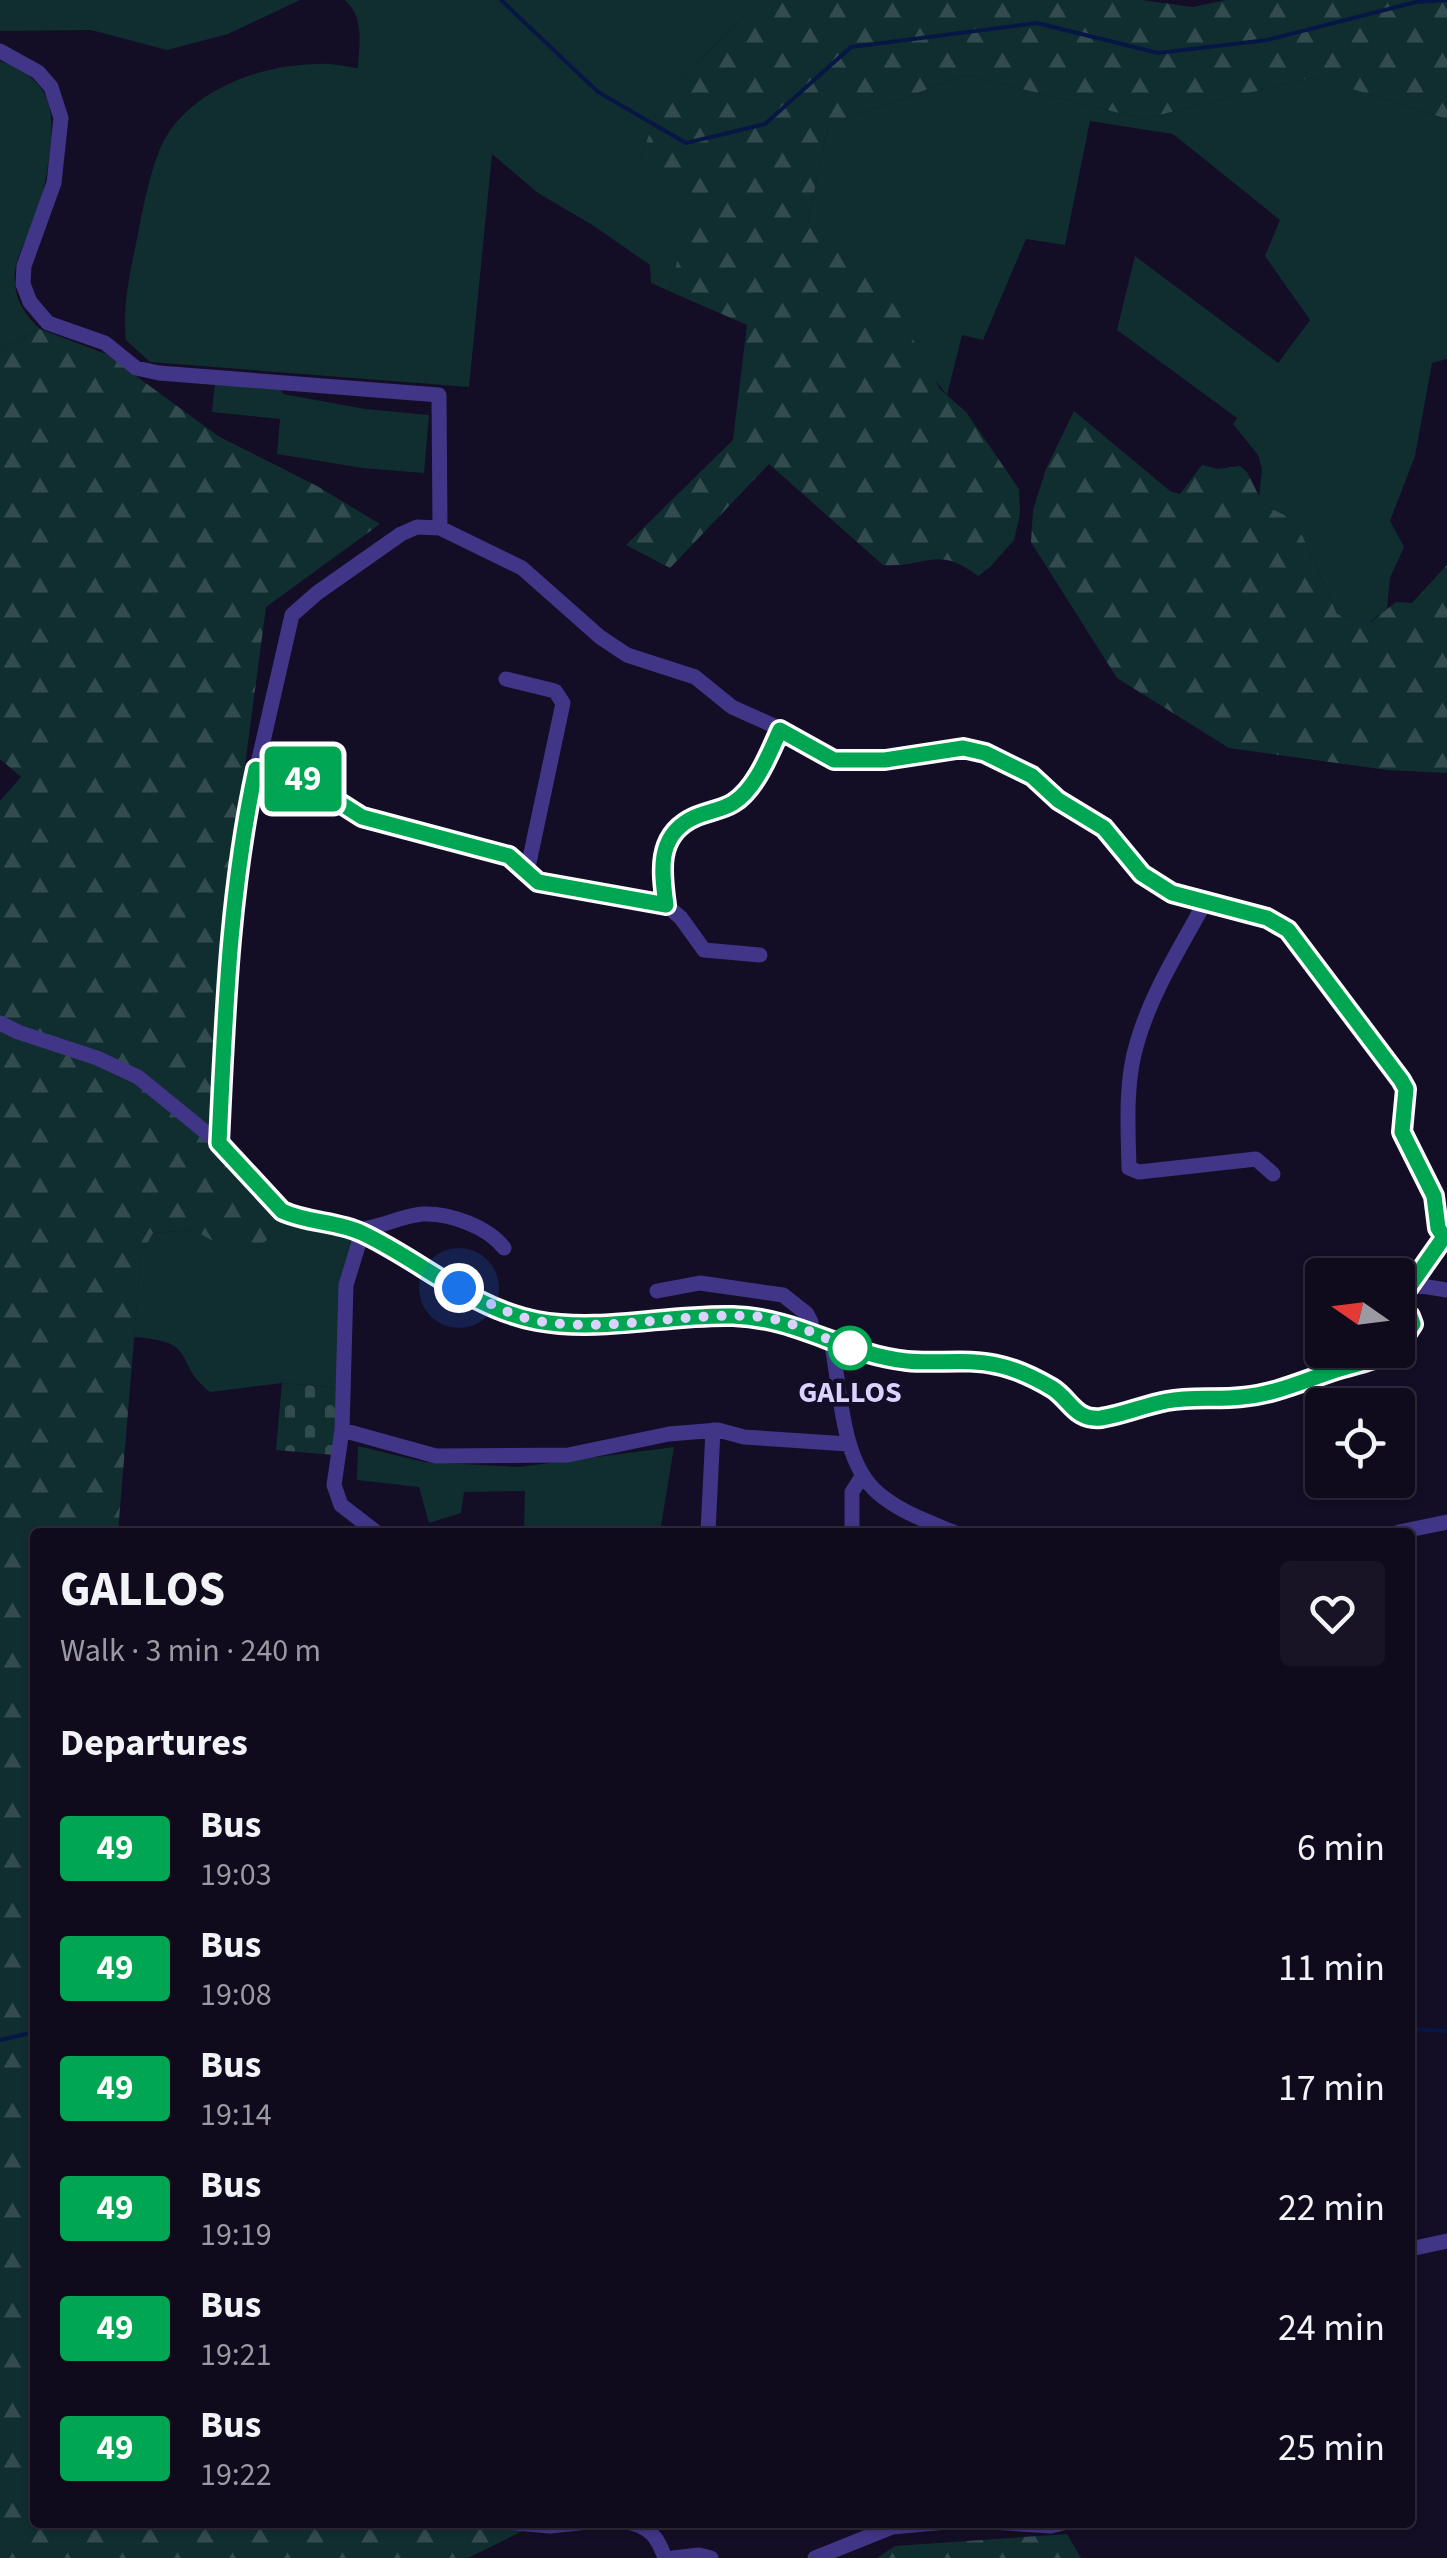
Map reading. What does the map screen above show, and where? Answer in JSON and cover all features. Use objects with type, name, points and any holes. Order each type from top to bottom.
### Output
[{"type":"street","points":[[0,51],[38,72],[51,88],[61,118],[54,183],[24,266],[23,284],[30,302],[48,323],[105,343],[124,361],[147,370],[438,395],[440,528]]},
{"type":"street","points":[[219,1143],[228,957],[242,833],[292,615],[401,534],[417,527],[440,528],[522,568],[600,637],[627,654],[695,678],[732,706],[834,760],[885,760],[963,748],[985,753],[1032,776],[1058,800],[1104,828],[1142,874],[1172,893],[1267,918],[1288,930],[1406,1089],[1402,1132],[1434,1196],[1438,1228],[1446,1236],[1415,1279]]},
{"type":"street","points":[[506,679],[555,691],[563,702],[527,872]]},
{"type":"street","points":[[666,905],[661,870],[666,844],[686,820],[734,803],[766,760],[780,730]]},
{"type":"street","points":[[256,769],[304,780],[362,817],[509,856],[538,882],[666,905],[681,918],[704,950],[760,955]]},
{"type":"street","points":[[1205,902],[1146,1016],[1135,1046],[1130,1083],[1129,1168],[1140,1172],[1256,1159],[1273,1174]]},
{"type":"street","points":[[0,1023],[119,1067],[159,1092],[219,1143],[282,1211],[362,1233],[459,1288],[512,1314],[536,1321],[639,1323],[728,1316],[764,1318],[908,1362],[947,1360],[1010,1368],[1058,1391],[1074,1412],[1102,1418],[1167,1401],[1270,1394],[1350,1368]]},
{"type":"street","points":[[370,1528],[350,1516],[335,1494],[334,1485],[342,1430],[346,1285],[362,1233],[420,1214],[435,1215],[485,1230],[504,1248]]},
{"type":"street","points":[[657,1292],[700,1282],[783,1296],[807,1314],[810,1332]]},
{"type":"street","points":[[1415,1286],[1447,1290]]},
{"type":"street","points":[[831,1341],[848,1444],[863,1476],[893,1504],[944,1528]]},
{"type":"street","points":[[342,1430],[436,1456],[568,1454],[669,1434],[713,1430],[744,1437],[848,1444]]},
{"type":"street","points":[[708,1528],[713,1430]]},
{"type":"street","points":[[852,1528],[852,1492],[863,1476]]},
{"type":"street","points":[[1415,1529],[1447,1522]]},
{"type":"street","points":[[1415,2248],[1447,2242]]},
{"type":"street","points":[[645,2528],[658,2538],[664,2558]]},
{"type":"street","points":[[816,2558],[890,2528]]},
{"type":"street","points":[[673,2558],[711,2558]]},
{"type":"green space","points":[[0,0],[300,0],[228,34],[167,50],[91,30],[0,31]]},
{"type":"green space","points":[[345,0],[762,0],[663,95],[640,160],[696,196],[669,291],[651,283],[650,265],[538,193],[492,154],[469,387],[150,362],[126,340],[125,313],[149,182],[170,130],[204,98],[248,76],[296,65],[358,68],[358,23]]},
{"type":"green space","points":[[762,0],[1142,0],[1193,7],[1226,0],[1447,0],[1447,119],[1314,77],[1143,119],[966,75],[828,126],[808,221],[891,299],[940,389],[966,412],[1019,489],[1020,514],[1014,540],[978,576],[964,566],[941,559],[883,565],[769,464],[670,568],[626,545],[733,440],[747,325],[669,291],[695,197],[640,160],[663,95]]},
{"type":"green space","points":[[0,61],[31,77],[40,87],[47,98],[52,125],[41,203],[15,274],[20,302],[40,329],[0,349]]},
{"type":"green space","points":[[966,75],[1143,119],[1314,77],[1447,119],[1447,359],[1432,363],[1415,456],[1390,521],[1404,547],[1390,578],[1387,609],[1370,622],[1337,614],[1303,537],[1290,518],[1263,504],[1259,496],[1262,469],[1258,455],[1233,424],[1237,418],[1117,330],[1135,256],[1278,363],[1310,320],[1265,256],[1280,220],[1173,134],[1090,121],[1065,245],[1026,239],[983,340],[962,335],[947,395],[808,221],[828,126]]},
{"type":"green space","points":[[40,329],[106,354],[218,436],[317,486],[380,524],[266,607],[220,954],[214,1148],[259,1200],[291,1223],[256,1248],[228,1249],[193,1230],[153,1233],[141,1255],[118,1528],[30,1528],[30,2528],[529,2528],[468,2558],[0,2558],[0,801],[21,777],[0,759],[0,349]]},
{"type":"green space","points":[[215,382],[281,389],[283,394],[365,409],[429,415],[424,473],[277,454],[280,419],[212,412]]},
{"type":"green space","points":[[1074,411],[1170,491],[1180,494],[1202,465],[1218,469],[1240,466],[1263,504],[1290,518],[1303,537],[1337,614],[1371,622],[1396,602],[1412,603],[1447,565],[1447,773],[1387,770],[1229,748],[1117,678],[1031,542],[1033,510],[1046,469]]},
{"type":"green space","points":[[291,1223],[356,1240],[341,1388],[282,1383],[210,1392],[177,1348],[134,1337],[141,1255],[153,1233],[193,1230],[256,1248]]},
{"type":"green space","points":[[282,1383],[341,1388],[334,1455],[276,1450]]},
{"type":"green space","points":[[358,1446],[424,1462],[519,1467],[674,1447],[661,1528],[524,1528],[525,1491],[464,1492],[461,1513],[429,1523],[419,1487],[357,1480]]},
{"type":"green space","points":[[1067,2534],[1081,2558],[877,2558],[895,2546]]},
{"type":"waterway","points":[[501,0],[598,92],[686,143],[765,124],[851,47],[1037,23],[1158,53],[1267,40],[1416,2],[1447,0]]},
{"type":"waterway","points":[[1415,2029],[1447,2031]]},
{"type":"waterway","points":[[0,2040],[30,2033]]},
{"type":"bus line","name":"49","points":[[1343,1368],[1270,1394],[1190,1398],[1139,1406],[1102,1418],[1086,1416],[1074,1412],[1058,1391],[1010,1368],[947,1360],[908,1362],[846,1347],[782,1321],[728,1316],[639,1323],[536,1321],[512,1314],[459,1288],[362,1233],[282,1211],[219,1143],[228,957],[242,833],[256,769],[304,780],[362,817],[509,856],[538,882],[666,905],[661,870],[666,844],[686,820],[734,803],[766,760],[780,730],[834,760],[885,760],[963,748],[985,753],[1032,776],[1058,800],[1104,828],[1142,874],[1172,893],[1267,918],[1288,930],[1406,1089],[1402,1132],[1434,1196],[1438,1228],[1444,1237],[1415,1278]]},
{"type":"place","name":"GALLOS","points":[[850,1348]]},
{"type":"route","points":[[459,1288],[512,1314],[536,1321],[639,1323],[728,1316],[764,1318],[799,1326],[850,1348]]}]
